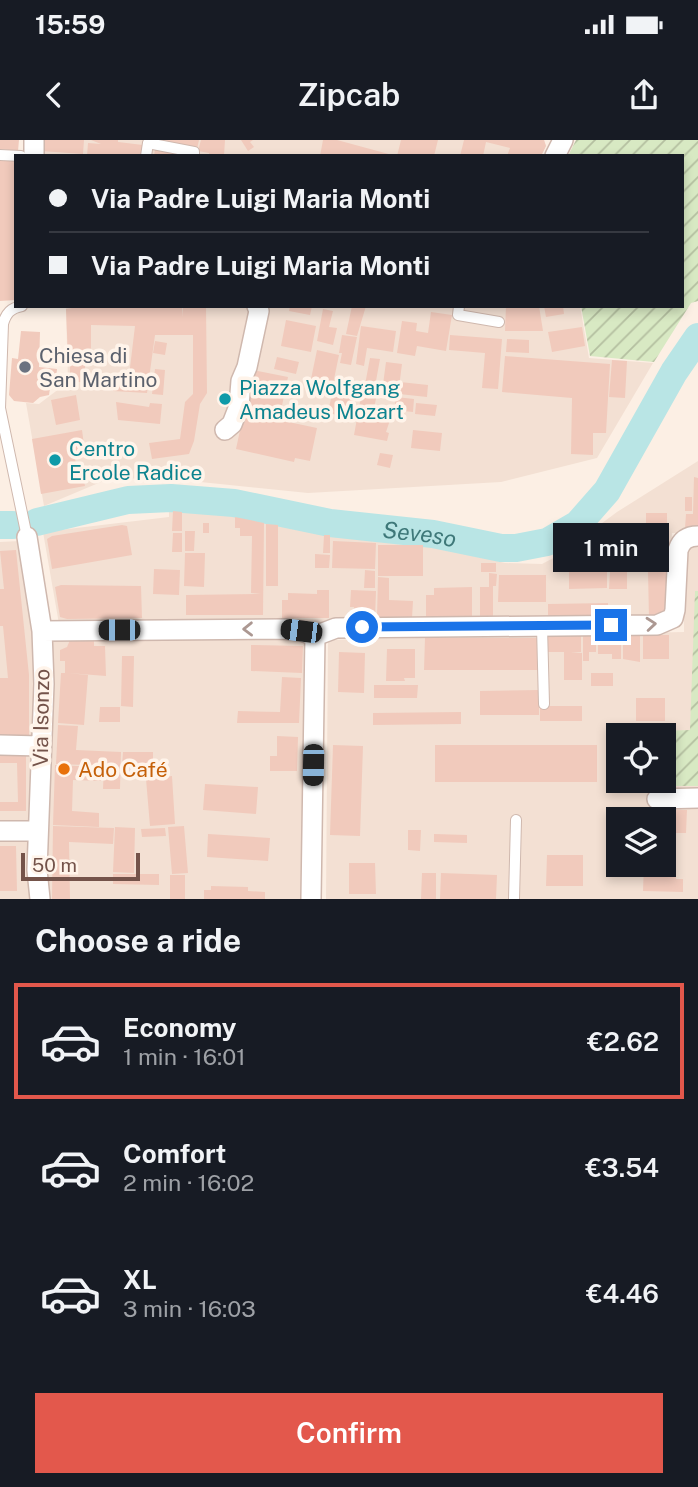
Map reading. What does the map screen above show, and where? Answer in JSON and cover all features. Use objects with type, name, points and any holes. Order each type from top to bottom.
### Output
[{"type":"street","points":[[225,430],[236,415],[258,308]]},
{"type":"street","points":[[42,631],[285,629],[316,636],[336,628],[657,625],[673,618],[676,610],[680,544],[687,538],[698,536]]},
{"type":"street","name":"Via Isonzo","points":[[27,537],[42,631],[44,684],[37,831],[40,899]]},
{"type":"street","points":[[311,899],[316,636]]},
{"type":"street","points":[[0,745],[41,746]]},
{"type":"street","points":[[657,799],[698,798]]},
{"type":"street","points":[[0,831],[37,831]]},
{"type":"lane","points":[[146,154],[148,143],[194,154]]},
{"type":"lane","points":[[459,308],[458,316],[499,322]]},
{"type":"lane","points":[[3,313],[0,408],[27,537]]},
{"type":"lane","points":[[542,626],[544,704]]},
{"type":"lane","points":[[514,899],[516,820]]},
{"type":"shaded area","points":[[39,140],[544,140],[546,146],[542,154],[39,154]]},
{"type":"shaded area","points":[[66,308],[580,308],[589,358],[653,363],[597,458],[501,482],[308,493],[162,478],[108,479],[44,506],[26,403],[39,404],[68,382]]},
{"type":"shaded area","points":[[698,461],[698,533],[672,533],[669,614],[658,622],[59,624],[43,532],[169,517],[169,509],[232,514],[335,535],[425,544],[505,563],[542,564]]},
{"type":"shaded area","points":[[20,541],[38,673],[36,899],[0,899],[0,542]]},
{"type":"shaded area","points":[[698,544],[698,899],[326,899],[328,640],[684,632],[684,551],[690,545]]},
{"type":"shaded area","points":[[52,637],[305,639],[301,899],[45,899],[42,829]]},
{"type":"green space","points":[[576,140],[698,140],[698,301],[691,303],[654,362],[590,356],[581,308],[684,308],[684,154],[569,154]]},
{"type":"green space","points":[[695,591],[698,591],[698,786],[676,786],[676,730],[690,730]]},
{"type":"building","points":[[0,140],[19,140],[18,151],[0,149]]},
{"type":"building","points":[[41,140],[84,140],[83,154],[41,151]]},
{"type":"building","points":[[91,140],[118,140],[143,145],[142,154],[87,154],[88,143],[101,144]]},
{"type":"building","points":[[163,140],[199,140],[197,149]]},
{"type":"building","points":[[201,140],[225,140],[224,154],[198,151]]},
{"type":"building","points":[[241,140],[253,140],[250,142],[254,147],[248,151]]},
{"type":"building","points":[[323,140],[337,140],[389,154],[320,154]]},
{"type":"building","points":[[401,140],[438,140],[434,154],[398,154]]},
{"type":"building","points":[[464,140],[544,140],[546,146],[542,154],[508,154],[510,148],[486,142],[483,154],[460,154]]},
{"type":"building","points":[[155,149],[185,154],[154,154]]},
{"type":"building","points":[[0,160],[14,161],[14,300],[0,301]]},
{"type":"building","points":[[182,308],[182,317],[183,308],[206,308],[207,393],[200,404],[189,454],[152,459],[149,443],[180,439],[185,402],[193,394],[193,335],[155,335],[147,393],[113,391],[115,376],[129,376],[135,326],[91,325],[91,358],[68,358],[66,309]]},
{"type":"building","points":[[290,308],[312,308],[310,315],[289,311]]},
{"type":"building","points":[[352,308],[365,308],[357,336],[346,334]]},
{"type":"building","points":[[506,308],[539,308],[543,331],[505,331]]},
{"type":"building","points":[[544,308],[563,308],[564,314],[546,317]]},
{"type":"building","points":[[323,309],[333,311],[329,327],[337,328],[333,345],[317,341]]},
{"type":"building","points":[[431,312],[452,315],[446,351],[417,346],[415,356],[397,353],[402,321],[417,323],[416,331],[428,333]]},
{"type":"building","points":[[286,320],[316,326],[311,352],[281,346]]},
{"type":"building","points":[[361,326],[396,331],[393,352],[367,348],[364,366],[356,364]]},
{"type":"building","points":[[582,327],[585,346],[552,352],[548,332]]},
{"type":"building","name":"Chiesa di San Martino","points":[[21,331],[40,332],[39,367],[57,369],[56,381],[51,381],[49,395],[40,397],[33,403],[14,401],[9,395],[12,358],[18,359]]},
{"type":"building","points":[[342,335],[357,337],[351,365],[340,363]]},
{"type":"building","points":[[450,335],[502,339],[498,389],[482,388],[485,353],[449,350]]},
{"type":"building","points":[[507,339],[529,340],[529,353],[506,352]]},
{"type":"building","points":[[155,341],[167,343],[165,355],[153,353]]},
{"type":"building","points":[[317,350],[339,355],[333,384],[311,379]]},
{"type":"building","points":[[505,356],[610,364],[606,433],[593,433],[593,455],[571,454],[572,398],[502,392]]},
{"type":"building","points":[[277,357],[299,362],[296,374],[274,369]]},
{"type":"building","points":[[370,358],[380,359],[374,392],[364,390]]},
{"type":"building","points":[[85,360],[85,382],[70,382],[70,361]]},
{"type":"building","points":[[612,360],[627,361],[625,398],[609,397]]},
{"type":"building","points":[[386,362],[402,364],[398,395],[382,392]]},
{"type":"building","points":[[155,369],[165,370],[163,395],[152,394]]},
{"type":"building","points":[[253,370],[288,377],[279,420],[317,428],[310,461],[295,458],[294,462],[236,449]]},
{"type":"building","points":[[335,378],[358,383],[351,418],[328,413]]},
{"type":"building","points":[[400,382],[428,385],[427,397],[399,394]]},
{"type":"building","points":[[362,391],[377,394],[374,408],[393,411],[386,432],[389,433],[387,441],[354,435]]},
{"type":"building","points":[[76,395],[80,420],[56,425],[51,400]]},
{"type":"building","points":[[396,397],[414,399],[413,412],[394,410]]},
{"type":"building","points":[[116,402],[149,407],[150,403],[162,404],[160,424],[118,420]]},
{"type":"building","points":[[416,403],[437,405],[435,416],[415,414]]},
{"type":"building","name":"Centro Ercole Radice","points":[[82,430],[85,452],[74,454],[77,468],[81,467],[85,486],[41,494],[32,439]]},
{"type":"building","points":[[413,430],[442,433],[440,451],[411,448]]},
{"type":"building","points":[[380,453],[393,455],[390,468],[377,465]]},
{"type":"building","points":[[694,477],[698,478],[698,528],[685,528],[686,514],[693,514]]},
{"type":"building","points":[[685,497],[692,497],[692,511],[685,511]]},
{"type":"building","points":[[173,511],[182,512],[182,531],[172,531]]},
{"type":"building","points":[[646,513],[667,513],[667,569],[627,569],[627,559],[651,559],[651,527],[646,527]]},
{"type":"building","points":[[235,517],[264,523],[263,615],[186,615],[186,595],[261,594],[251,593],[252,536],[240,536],[240,528],[235,528]]},
{"type":"building","points":[[203,523],[209,523],[209,533],[203,533]]},
{"type":"building","points":[[266,524],[278,525],[278,586],[266,586]]},
{"type":"building","points":[[127,526],[132,555],[52,569],[47,539]]},
{"type":"building","points":[[607,528],[631,529],[630,557],[619,557],[620,553],[606,553]]},
{"type":"building","points":[[185,531],[195,531],[194,551],[185,551]]},
{"type":"building","points":[[173,533],[182,533],[182,552],[172,552]]},
{"type":"building","points":[[324,535],[330,535],[330,553],[323,553]]},
{"type":"building","points":[[333,541],[376,543],[375,569],[332,568]]},
{"type":"building","points":[[378,545],[423,545],[423,576],[378,576]]},
{"type":"building","points":[[16,550],[29,675],[29,735],[0,735],[0,678],[8,678],[3,626],[0,626],[0,589],[4,589],[0,551]]},
{"type":"building","points":[[185,553],[205,553],[204,587],[184,586]]},
{"type":"building","points":[[315,554],[330,555],[329,568],[315,568]]},
{"type":"building","points":[[617,554],[618,560],[624,560],[624,570],[569,571],[569,555]]},
{"type":"building","points":[[481,563],[496,563],[496,572],[481,572]]},
{"type":"building","points":[[154,569],[180,570],[179,595],[153,594]]},
{"type":"building","points":[[365,570],[375,571],[375,588],[364,588]]},
{"type":"building","points":[[610,571],[627,571],[627,589],[609,589]]},
{"type":"building","points":[[648,571],[666,571],[666,611],[649,619]]},
{"type":"building","points":[[569,572],[607,572],[607,588],[569,589]]},
{"type":"building","points":[[489,573],[497,574],[496,586],[493,586],[493,618],[480,618],[480,587],[489,587]]},
{"type":"building","points":[[499,575],[546,575],[546,602],[498,602]]},
{"type":"building","points":[[378,577],[389,578],[389,600],[413,601],[412,618],[377,617]]},
{"type":"building","points":[[141,586],[142,618],[60,617],[55,587]]},
{"type":"building","points":[[472,587],[472,620],[426,620],[426,595],[434,595],[434,588]]},
{"type":"building","points":[[317,590],[329,590],[329,618],[282,618],[282,600],[288,600],[288,593],[317,594]]},
{"type":"building","points":[[351,590],[376,591],[375,619],[353,618],[354,607],[350,607]]},
{"type":"building","points":[[608,603],[608,618],[548,619],[548,604]]},
{"type":"building","points":[[583,635],[596,635],[596,652],[589,652],[589,661],[583,661]]},
{"type":"building","points":[[598,635],[621,635],[621,659],[612,659],[612,654],[598,654]]},
{"type":"building","points":[[623,635],[640,635],[640,662],[623,659]]},
{"type":"building","points":[[643,635],[669,635],[669,659],[643,659]]},
{"type":"building","points":[[546,636],[581,636],[581,652],[571,653],[582,653],[582,680],[564,680],[564,652],[546,652]]},
{"type":"building","points":[[425,638],[539,638],[539,670],[424,670]]},
{"type":"building","points":[[70,640],[94,640],[94,646],[105,646],[106,676],[68,673],[88,675],[84,725],[58,723],[61,673],[65,673],[65,661],[60,661],[60,650],[67,647]]},
{"type":"building","points":[[251,645],[303,646],[302,673],[251,671]]},
{"type":"building","points":[[387,649],[415,649],[415,678],[386,681]]},
{"type":"building","points":[[339,652],[365,653],[364,693],[338,692]]},
{"type":"building","points":[[122,656],[134,656],[133,707],[121,706]]},
{"type":"building","points":[[591,673],[613,673],[613,686],[591,686]]},
{"type":"building","points":[[282,677],[301,678],[299,723],[237,723],[238,711],[280,712]]},
{"type":"building","points":[[374,685],[418,685],[417,698],[374,698]]},
{"type":"building","points":[[539,690],[539,715],[480,715],[480,691]]},
{"type":"building","points":[[636,698],[665,698],[665,721],[636,721]]},
{"type":"building","points":[[540,706],[582,706],[582,721],[540,721]]},
{"type":"building","points":[[100,707],[120,707],[120,722],[99,722]]},
{"type":"building","points":[[461,712],[461,724],[373,725],[373,713]]},
{"type":"building","points":[[58,725],[78,726],[76,750],[121,752],[120,789],[103,789],[104,767],[114,766],[56,764]]},
{"type":"building","points":[[277,736],[298,737],[297,771],[270,771],[270,756],[277,756]]},
{"type":"building","points":[[333,745],[363,746],[360,836],[330,835]]},
{"type":"building","points":[[435,745],[597,745],[597,782],[435,782]]},
{"type":"building","points":[[123,752],[153,752],[153,767],[122,766]]},
{"type":"building","points":[[26,753],[26,811],[0,811],[0,802],[18,802],[17,763],[0,763],[0,754]]},
{"type":"building","points":[[55,765],[101,767],[101,781],[73,780],[72,811],[99,813],[99,827],[53,825]]},
{"type":"building","points":[[172,776],[175,824],[150,826],[146,779]]},
{"type":"building","points":[[205,784],[258,787],[256,814],[203,810]]},
{"type":"building","points":[[676,810],[687,810],[686,833],[676,833]]},
{"type":"building","points":[[53,826],[114,828],[113,844],[69,842],[70,899],[52,899]]},
{"type":"building","points":[[184,826],[188,873],[172,874],[168,827]]},
{"type":"building","points":[[115,827],[135,828],[134,873],[113,872]]},
{"type":"building","points":[[165,828],[166,836],[142,837],[141,829]]},
{"type":"building","points":[[408,830],[421,830],[420,851],[408,850]]},
{"type":"building","points":[[208,834],[270,838],[268,861],[207,857]]},
{"type":"building","points":[[434,834],[467,835],[467,843],[434,842]]},
{"type":"building","points":[[0,846],[16,846],[17,891],[0,891]]},
{"type":"building","points":[[547,855],[583,855],[583,886],[546,886]]},
{"type":"building","points":[[349,863],[375,863],[376,894],[349,894]]},
{"type":"building","points":[[422,873],[436,873],[436,899],[421,899]]},
{"type":"building","points":[[441,873],[497,875],[496,899],[440,899]]},
{"type":"building","points":[[113,874],[159,874],[159,885],[113,884]]},
{"type":"building","points":[[170,875],[185,875],[185,899],[170,899]]},
{"type":"building","points":[[644,877],[683,879],[683,892],[643,891]]},
{"type":"building","points":[[211,886],[248,887],[248,891],[265,892],[265,899],[204,899],[204,890],[211,890]]},
{"type":"waterway","name":"Seveso","points":[[37,522],[128,500],[171,498],[234,503],[330,523],[433,534],[501,548],[547,542],[578,524],[607,491],[674,372],[698,337]]},
{"type":"waterway","name":"Seveso","points":[[0,525],[13,525]]},
{"type":"place","name":"Chiesa di San Martino","points":[[25,367]]},
{"type":"place","name":"Piazza Wolfgang Amadeus Mozart","points":[[225,399]]},
{"type":"place","name":"Centro Ercole Radice","points":[[55,460]]},
{"type":"place","name":"Ado Café","points":[[64,769]]},
{"type":"route","points":[[362,627],[611,625]]}]
